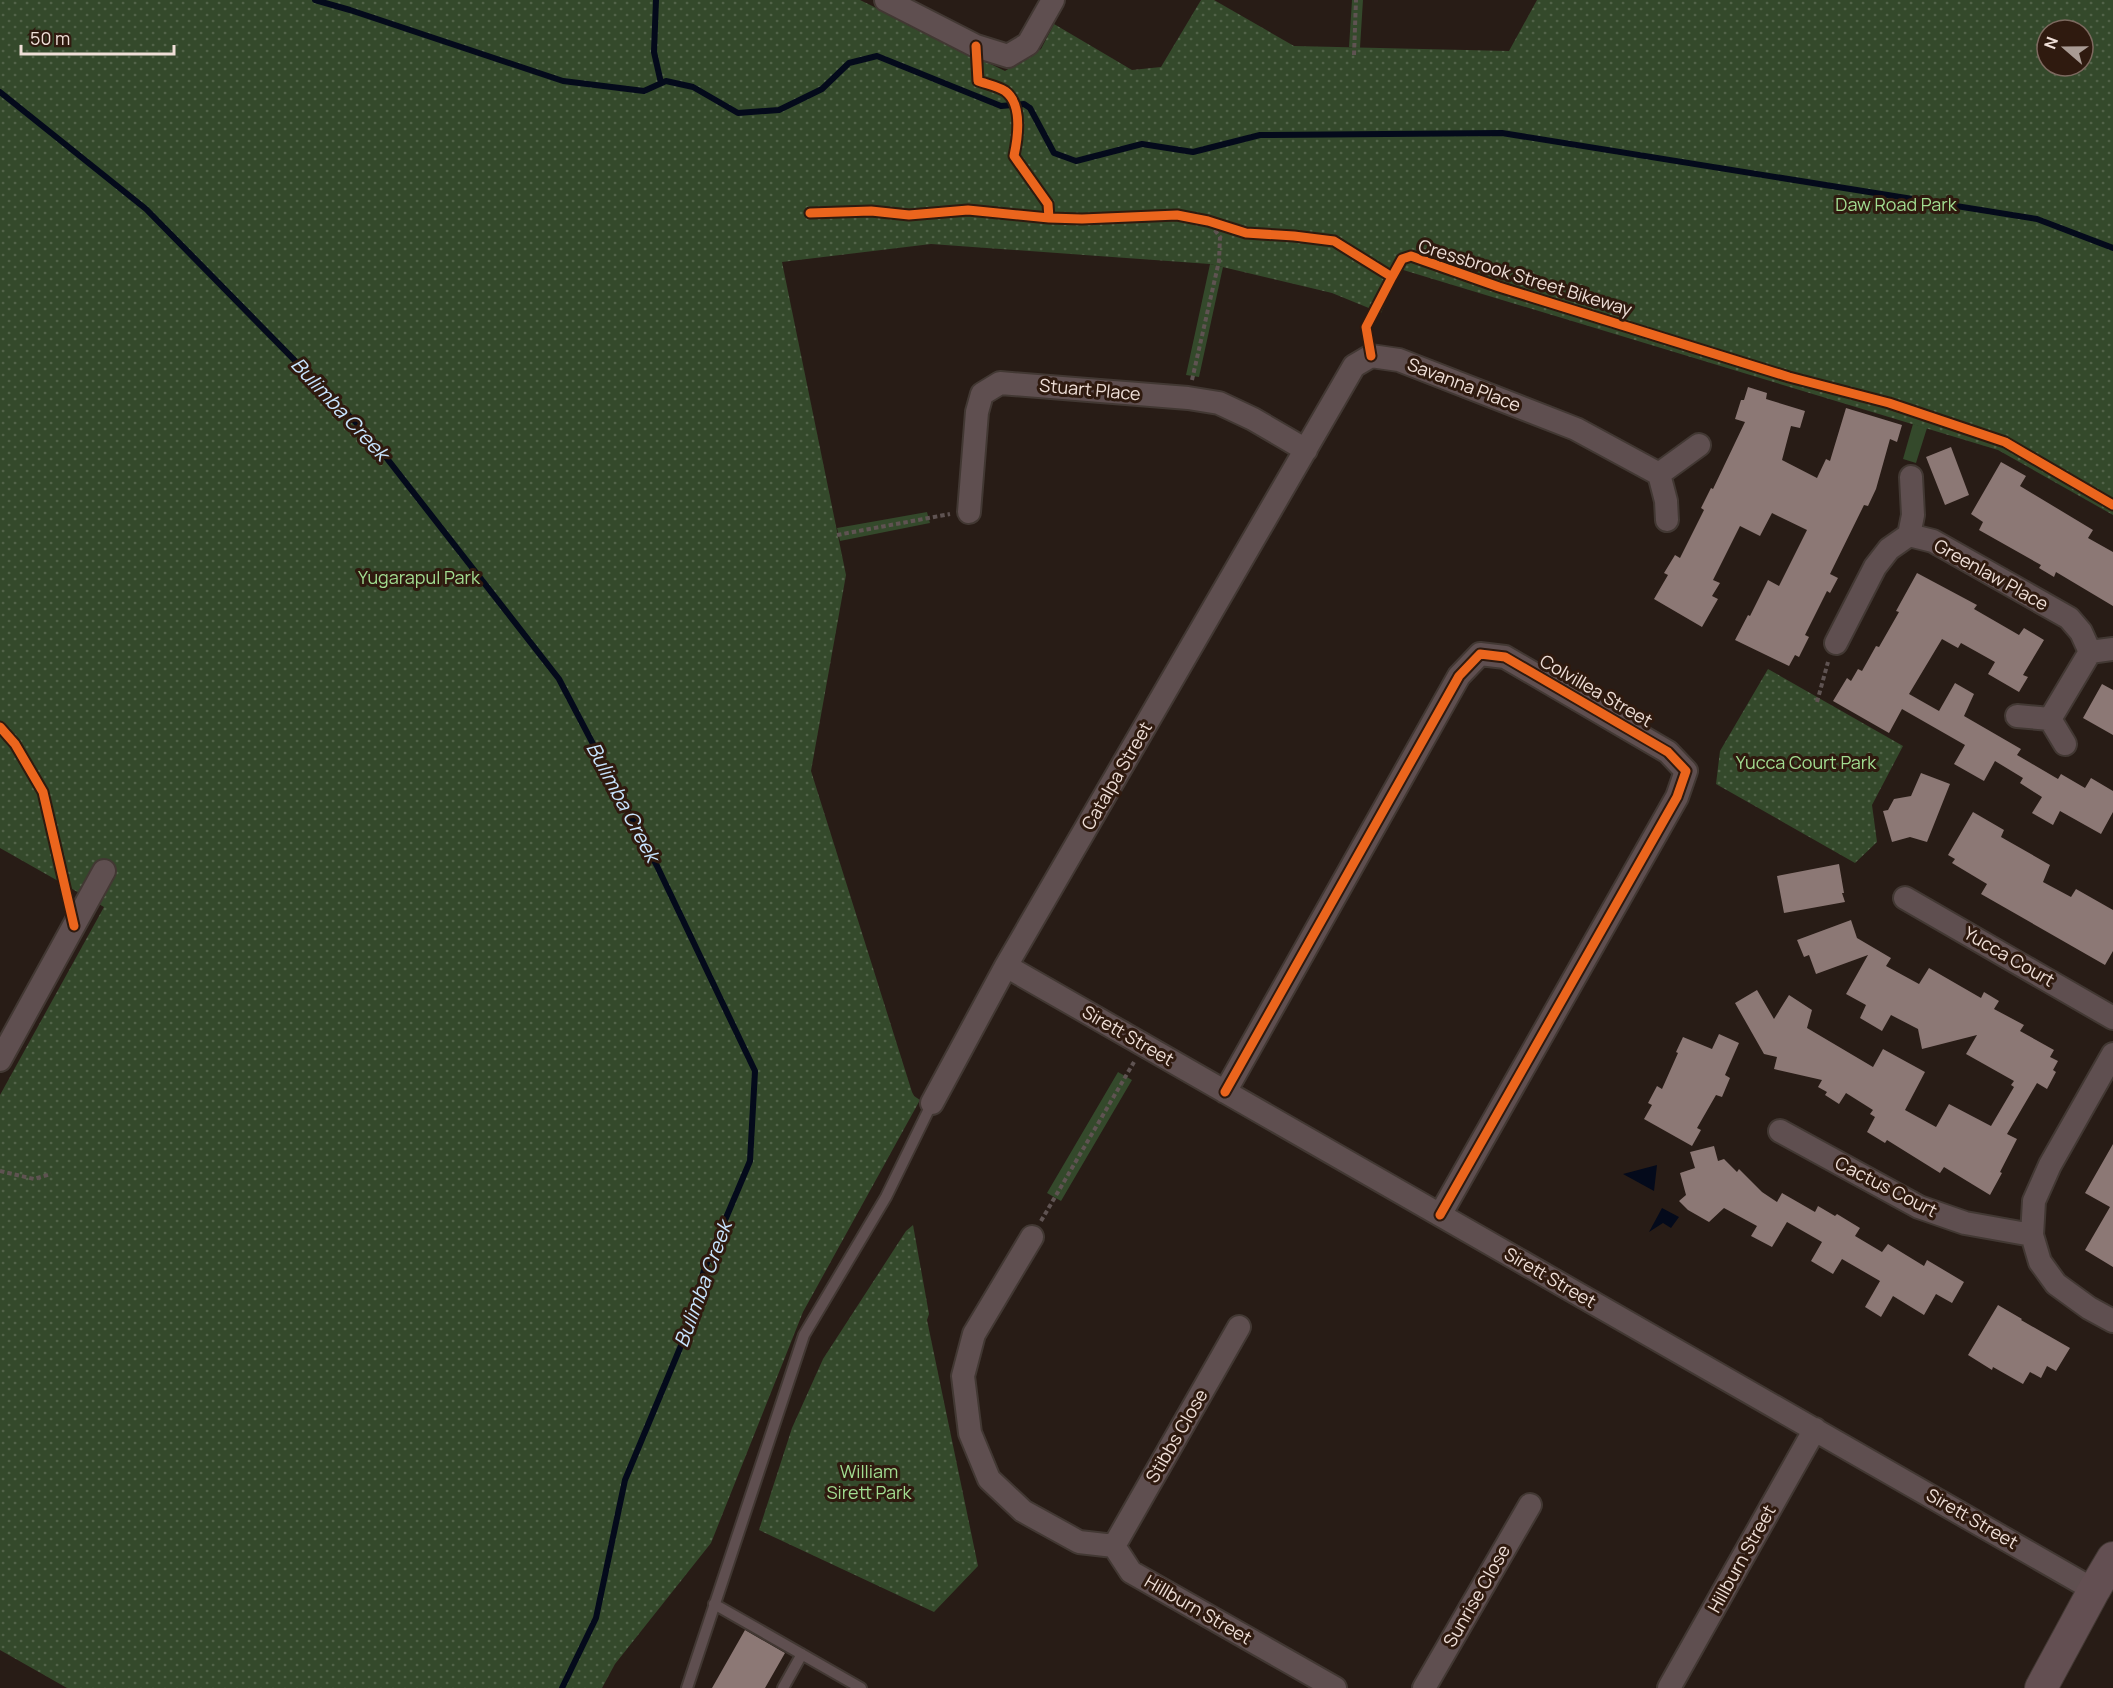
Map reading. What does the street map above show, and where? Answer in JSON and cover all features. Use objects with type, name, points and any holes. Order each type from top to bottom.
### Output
[{"type":"street","points":[[886,0],[976,46],[1008,56],[1028,44],[1053,0]]},
{"type":"street","name":"Savanna Place","points":[[1306,450],[1354,366],[1371,356],[1399,360],[1542,415],[1576,429],[1659,474]]},
{"type":"street","name":"Stuart Place","points":[[969,512],[977,412],[982,393],[1000,383],[1188,398],[1219,403],[1253,419],[1306,450]]},
{"type":"street","points":[[1667,520],[1666,501],[1659,474],[1699,445]]},
{"type":"street","name":"Catalpa Street","points":[[932,1103],[1006,966],[1306,450]]},
{"type":"street","points":[[1836,643],[1875,567],[1889,549],[1909,535],[1913,515],[1911,477]]},
{"type":"street","name":"Greenlaw Place","points":[[1909,535],[1933,541],[2069,618],[2081,632],[2090,652]]},
{"type":"street","points":[[2050,719],[2090,652],[2113,649]]},
{"type":"street","name":"Colvillea Street","points":[[1225,1092],[1459,676],[1480,654],[1505,657],[1668,752],[1686,771],[1677,797],[1440,1215]]},
{"type":"street","points":[[2017,716],[2050,719]]},
{"type":"street","points":[[2050,719],[2065,744]]},
{"type":"street","points":[[0,1060],[104,871]]},
{"type":"street","name":"Yucca Court","points":[[1905,898],[2113,1018]]},
{"type":"street","name":"Sirett Street","points":[[1006,966],[2094,1590]]},
{"type":"street","points":[[2113,1054],[2050,1165],[2034,1201],[2032,1235],[2040,1262],[2056,1284],[2089,1308],[2113,1321]]},
{"type":"street","name":"Cactus Court","points":[[1780,1131],[1919,1207],[1965,1223],[2032,1235]]},
{"type":"street","points":[[1032,1237],[974,1334],[963,1376],[970,1433],[989,1479],[1023,1511],[1079,1542],[1114,1546]]},
{"type":"street","name":"Stibbs Close","points":[[1114,1546],[1239,1327]]},
{"type":"street","name":"Hillburn Street","points":[[1669,1688],[1815,1429]]},
{"type":"street","name":"Sunrise Close","points":[[1424,1688],[1530,1505]]},
{"type":"street","name":"Hillburn Street","points":[[1114,1546],[1131,1572],[1335,1688]]},
{"type":"street","points":[[2041,1688],[2113,1558]]},
{"type":"lane","points":[[687,1688],[804,1335],[886,1197],[932,1103]]},
{"type":"lane","points":[[714,1604],[861,1688]]},
{"type":"lane","points":[[783,1688],[802,1654]]},
{"type":"path","points":[[1354,55],[1356,0]]},
{"type":"path","points":[[1198,219],[1227,227]]},
{"type":"path","points":[[1188,398],[1219,261],[1220,237],[1208,221]]},
{"type":"path","points":[[837,535],[943,514],[969,512]]},
{"type":"path","points":[[1817,702],[1830,652],[1836,643]]},
{"type":"path","points":[[1032,1237],[1128,1068],[1146,1046]]},
{"type":"path","points":[[0,1171],[34,1179],[51,1174]]},
{"type":"green space","name":"Yugarapul Park","points":[[0,0],[860,0],[1005,71],[1041,49],[1054,24],[1132,70],[1161,67],[1201,0],[1214,0],[1294,46],[1509,51],[1537,0],[2113,0],[2113,515],[1998,450],[1400,269],[1381,313],[1332,293],[1210,264],[931,244],[782,262],[846,575],[811,771],[912,1092],[920,1100],[803,1312],[711,1543],[615,1664],[602,1688],[67,1688],[0,1650],[0,1095],[104,907],[0,848]]},
{"type":"green space","points":[[1352,0],[1363,0],[1360,48],[1349,47]]},
{"type":"green space","points":[[1210,264],[1223,267],[1199,377],[1186,375]]},
{"type":"green space","points":[[1913,424],[1927,428],[1916,463],[1903,459]]},
{"type":"green space","points":[[927,512],[930,523],[840,541],[837,528]]},
{"type":"green space","name":"Yucca Court Park","points":[[1768,669],[1903,746],[1872,805],[1877,842],[1855,863],[1716,784],[1720,751]]},
{"type":"green space","points":[[1118,1072],[1132,1080],[1061,1201],[1047,1193]]},
{"type":"green space","name":"William Sirett Park","points":[[913,1225],[929,1314],[927,1320],[978,1566],[934,1612],[759,1530],[792,1428],[823,1359],[906,1231]]},
{"type":"water","points":[[1657,1165],[1654,1191],[1623,1174]]},
{"type":"water","points":[[1662,1208],[1679,1217],[1671,1228],[1663,1223],[1649,1232]]},
{"type":"building","points":[[1748,387],[1767,393],[1766,399],[1805,411],[1800,428],[1791,426],[1782,460],[1817,478],[1826,459],[1830,461],[1846,408],[1902,425],[1897,442],[1890,439],[1876,489],[1868,506],[1864,505],[1830,574],[1838,578],[1830,593],[1827,591],[1805,635],[1809,637],[1799,657],[1795,655],[1789,666],[1735,640],[1768,580],[1779,586],[1807,530],[1772,513],[1760,536],[1740,526],[1713,580],[1720,583],[1712,596],[1718,599],[1702,627],[1654,599],[1668,575],[1664,573],[1675,555],[1680,558],[1704,510],[1701,508],[1711,488],[1713,489],[1745,422],[1735,419]]},
{"type":"building","points":[[1951,447],[1969,495],[1945,505],[1926,457]]},
{"type":"building","points":[[2001,462],[2026,476],[2020,486],[2093,530],[2088,538],[2113,552],[2113,606],[2056,572],[2054,577],[2039,568],[2041,565],[1979,530],[1983,522],[1971,514]]},
{"type":"building","points":[[1917,573],[1977,605],[1974,609],[2019,635],[2024,628],[2044,640],[2023,675],[2028,677],[2019,692],[1988,674],[1995,662],[1961,643],[1958,648],[1942,639],[1909,694],[1939,711],[1955,683],[1974,694],[1964,716],[2021,749],[2017,755],[2058,779],[2061,774],[2085,788],[2091,778],[2113,791],[2113,812],[2101,834],[2060,811],[2053,825],[2032,813],[2042,797],[2020,783],[2023,778],[1995,761],[1984,781],[1954,764],[1965,745],[1902,709],[1889,733],[1833,701],[1847,678],[1851,681],[1858,669],[1862,671],[1876,646],[1879,647],[1899,612],[1896,611]]},
{"type":"building","points":[[2102,684],[2113,690],[2113,735],[2083,718]]},
{"type":"building","points":[[1921,773],[1950,784],[1927,842],[1910,837],[1892,842],[1883,811],[1888,810],[1894,799],[1911,796]]},
{"type":"building","points":[[1973,812],[2004,830],[2001,837],[2050,865],[2043,882],[2071,897],[2076,889],[2113,910],[2113,951],[2105,965],[1981,894],[1987,884],[1952,863],[1955,859],[1948,855]]},
{"type":"building","points":[[1839,864],[1845,902],[1784,913],[1777,876]]},
{"type":"building","points":[[1851,920],[1857,938],[1891,958],[1886,966],[1919,984],[1929,968],[1981,998],[1984,992],[1999,1001],[1994,1009],[2024,1025],[2020,1031],[2054,1050],[2050,1057],[2058,1061],[2053,1070],[2056,1072],[2047,1089],[2037,1083],[2007,1134],[2017,1139],[1990,1195],[1944,1167],[1940,1173],[1887,1140],[1885,1143],[1867,1132],[1875,1117],[1870,1114],[1873,1110],[1846,1093],[1839,1104],[1825,1095],[1827,1092],[1818,1087],[1822,1080],[1774,1069],[1777,1057],[1764,1054],[1735,1003],[1757,990],[1774,1019],[1789,995],[1812,1010],[1807,1028],[1873,1067],[1883,1049],[1925,1072],[1905,1110],[1936,1127],[1949,1104],[1991,1126],[2014,1087],[2011,1085],[2014,1081],[1966,1054],[1977,1035],[1922,1049],[1918,1029],[1891,1015],[1882,1031],[1860,1018],[1866,1005],[1846,994],[1868,955],[1816,974],[1809,955],[1804,957],[1797,940]]},
{"type":"building","points":[[1719,1034],[1739,1043],[1725,1075],[1730,1078],[1722,1097],[1716,1095],[1697,1128],[1701,1130],[1692,1146],[1644,1119],[1652,1105],[1648,1103],[1657,1086],[1662,1089],[1683,1037],[1712,1049]]},
{"type":"building","points":[[2113,1144],[2113,1267],[2085,1250],[2110,1207],[2085,1193]]},
{"type":"building","points":[[1714,1146],[1718,1161],[1724,1159],[1737,1172],[1739,1169],[1762,1192],[1777,1202],[1782,1193],[1815,1212],[1818,1206],[1835,1216],[1837,1214],[1860,1228],[1855,1236],[1882,1252],[1888,1244],[1924,1266],[1927,1260],[1964,1282],[1952,1303],[1936,1294],[1924,1315],[1893,1296],[1881,1317],[1865,1307],[1880,1281],[1842,1259],[1833,1274],[1811,1261],[1822,1242],[1787,1222],[1772,1247],[1751,1236],[1757,1226],[1724,1208],[1709,1222],[1688,1210],[1679,1201],[1686,1195],[1680,1173],[1695,1168],[1690,1152]]},
{"type":"building","points":[[1998,1305],[2070,1348],[2056,1371],[2047,1366],[2041,1378],[2030,1372],[2023,1384],[1993,1367],[1992,1370],[1968,1355]]},
{"type":"building","points":[[745,1630],[785,1653],[765,1688],[712,1688]]},
{"type":"waterway","points":[[315,0],[563,81],[644,91],[666,81],[693,87],[738,113],[779,110],[822,89],[849,63],[877,56],[1001,106],[1024,104],[1030,108],[1054,153],[1076,161],[1142,144],[1193,152],[1260,135],[1502,133],[2037,219],[2113,248]]},
{"type":"waterway","points":[[656,0],[654,52],[661,83]]},
{"type":"waterway","name":"Bulimba Creek","points":[[0,92],[146,209],[371,438],[559,679],[657,866],[755,1071],[750,1161],[704,1270],[690,1324],[625,1480],[596,1618],[562,1688]]},
{"type":"cycle path","name":"Cressbrook Street Bikeway","points":[[976,46],[978,81],[1005,91],[1015,104],[1018,131],[1014,156],[1048,204],[1049,218],[1177,215],[1208,221],[1246,233],[1334,241],[1392,277],[1402,259],[1411,256],[1499,287],[1789,377],[1889,403],[2005,442],[2113,505]]},
{"type":"cycle path","points":[[810,213],[871,211],[909,215],[968,210],[1049,218]]},
{"type":"cycle path","points":[[1371,356],[1366,327],[1392,277]]},
{"type":"cycle path","points":[[1225,1092],[1459,676],[1480,654],[1505,657],[1668,752],[1686,771],[1677,797],[1440,1215]]},
{"type":"cycle path","points":[[0,727],[15,744],[43,792],[74,926]]},
{"type":"park label","name":"Daw Road Park","points":[[1896,205]]}]
